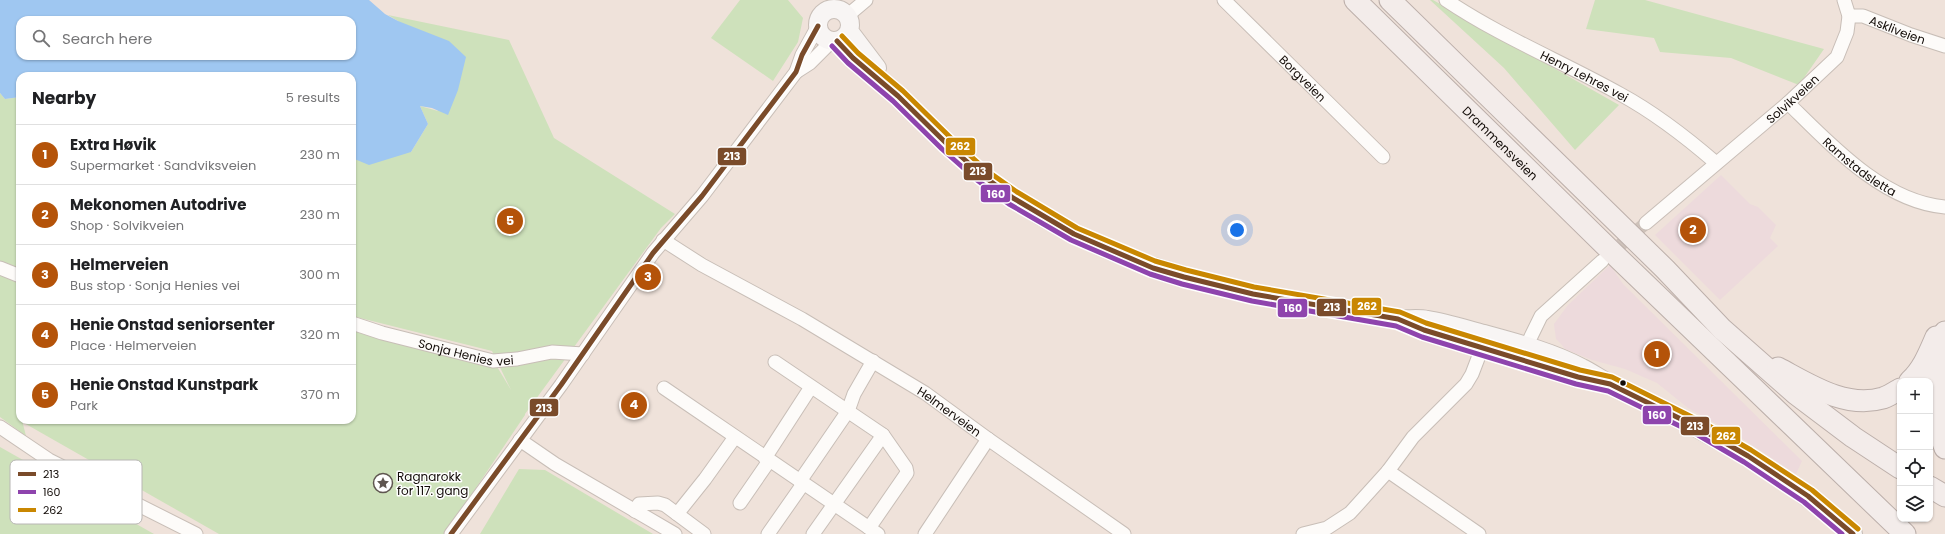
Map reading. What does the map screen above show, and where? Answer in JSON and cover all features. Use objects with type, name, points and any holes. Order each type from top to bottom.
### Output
[{"type":"highway","name":"Drammensveien","points":[[1355,0],[1646,285],[1905,534]]},
{"type":"highway","name":"Drammensveien","points":[[1390,0],[1665,269],[1722,329],[1748,353]]},
{"type":"highway","points":[[1913,378],[1928,357],[1945,319]]},
{"type":"highway","points":[[1945,332],[1943,350],[1937,371],[1935,405],[1938,429],[1945,448]]},
{"type":"highway","points":[[1748,353],[1818,389],[1844,399],[1863,401],[1884,398],[1897,391]]},
{"type":"highway","points":[[1748,353],[1815,409],[1897,466]]},
{"type":"highway","points":[[1933,489],[1945,496]]},
{"type":"main road","points":[[841,32],[823,37],[820,13],[835,9],[841,11],[841,32],[898,96],[947,144],[982,175],[1013,198],[1074,234],[1153,268],[1206,284],[1253,294],[1398,319],[1426,320],[1485,341],[1581,367],[1610,384],[1701,429],[1748,456],[1808,496],[1853,534]]},
{"type":"street","points":[[796,72],[810,63],[841,32],[866,0]]},
{"type":"street","name":"Borgveien","points":[[1224,0],[1383,157]]},
{"type":"street","name":"Henry Lehres vei","points":[[1446,0],[1501,32],[1627,98],[1665,122],[1716,163]]},
{"type":"street","name":"Solvikveien","points":[[1646,223],[1788,103],[1837,56],[1848,32],[1849,16],[1844,0]]},
{"type":"street","points":[[451,534],[583,354],[664,240],[702,196],[796,72],[820,13]]},
{"type":"street","name":"Askliveien","points":[[1849,16],[1863,16],[1911,36],[1945,46]]},
{"type":"street","name":"Ramstadsletta","points":[[1788,103],[1846,159],[1884,186],[1912,198],[1945,207]]},
{"type":"street","name":"Helmerveien","points":[[664,240],[702,265],[802,319],[925,392],[988,440],[1124,534]]},
{"type":"street","points":[[1523,352],[1541,316],[1602,261]]},
{"type":"street","points":[[0,268],[16,274]]},
{"type":"street","name":"Sonja Henies vei","points":[[356,324],[493,361],[517,359],[552,352],[583,354]]},
{"type":"street","points":[[1303,534],[1327,528],[1350,513],[1388,471],[1413,437],[1466,384],[1472,374],[1485,341]]},
{"type":"street","points":[[768,534],[848,411],[854,394],[873,361]]},
{"type":"street","points":[[664,388],[834,504],[868,530],[907,473],[906,468],[883,435],[775,362]]},
{"type":"street","points":[[740,503],[812,387]]},
{"type":"street","points":[[0,427],[49,460]]},
{"type":"street","points":[[813,534],[883,435]]},
{"type":"street","points":[[677,514],[705,479],[735,437]]},
{"type":"street","points":[[520,440],[555,464],[675,534]]},
{"type":"street","points":[[925,534],[988,440]]},
{"type":"street","points":[[1388,471],[1479,534]]},
{"type":"street","points":[[635,511],[639,504],[658,503],[677,514],[704,534]]},
{"type":"street","points":[[142,507],[196,534]]},
{"type":"shaded area","points":[[1721,175],[1750,204],[1758,207],[1776,225],[1770,238],[1778,246],[1720,300],[1655,235]]},
{"type":"shaded area","points":[[1610,265],[1623,284],[1802,461],[1796,474],[1740,437],[1688,408],[1657,383],[1625,369],[1592,360],[1565,349],[1556,339],[1554,324],[1568,305]]},
{"type":"green space","points":[[740,0],[788,0],[803,18],[798,42],[773,81],[711,38]]},
{"type":"green space","points":[[1430,0],[1433,0],[1619,105],[1575,150],[1504,68]]},
{"type":"green space","points":[[1595,0],[1645,0],[1824,49],[1799,85],[1731,58],[1660,52],[1654,38],[1586,29]]},
{"type":"green space","points":[[388,15],[509,40],[554,138],[675,214],[661,228],[525,414],[445,534],[219,534],[142,490],[142,460],[89,460],[26,424],[356,424],[356,325],[496,365],[511,390],[492,351],[356,317],[356,157],[411,152],[428,124],[420,106],[438,111],[398,21]]},
{"type":"green space","points":[[0,93],[5,99],[16,98],[16,424],[23,424],[26,436],[0,417]]},
{"type":"green space","points":[[0,447],[23,460],[10,460],[10,524],[136,524],[154,534],[0,534]]},
{"type":"green space","points":[[519,469],[545,470],[653,534],[480,534]]},
{"type":"water","points":[[0,0],[369,0],[385,14],[398,21],[449,41],[466,57],[458,90],[448,115],[432,108],[420,106],[428,124],[411,152],[369,165],[356,160],[356,72],[16,72],[16,98],[5,99],[0,93]]},
{"type":"tunnel","points":[[1606,257],[1646,223]]},
{"type":"transit line","name":"213","points":[[451,534],[561,385],[653,253],[702,196],[796,72],[802,55],[818,26]]},
{"type":"transit line","name":"262","points":[[842,36],[858,53],[903,91],[986,170],[1017,192],[1077,228],[1155,261],[1186,270],[1254,287],[1400,312],[1426,323],[1580,370],[1612,377],[1704,423],[1751,450],[1812,490],[1858,529]]},
{"type":"transit line","name":"213","points":[[837,41],[853,58],[898,96],[947,144],[982,175],[1013,198],[1074,234],[1153,268],[1184,277],[1253,294],[1398,319],[1424,330],[1578,377],[1610,384],[1701,429],[1748,456],[1808,496],[1853,534]]},
{"type":"transit line","name":"160","points":[[832,46],[848,63],[893,101],[942,149],[977,180],[1009,204],[1071,240],[1150,274],[1182,284],[1252,301],[1396,326],[1422,337],[1576,384],[1608,391],[1698,435],[1744,462],[1804,502],[1842,534]]},
{"type":"place","name":"Henie Onstad Kunstpark","points":[[510,221]]},
{"type":"place","name":"Mekonomen Autodrive","points":[[1693,230]]},
{"type":"place","name":"Helmerveien","points":[[648,277]]},
{"type":"place","name":"Extra Høvik","points":[[1657,354]]},
{"type":"place","name":"Henie Onstad seniorsenter","points":[[634,405]]},
{"type":"place","name":"Ragnarokk for 117. gang","points":[[383,483]]}]
